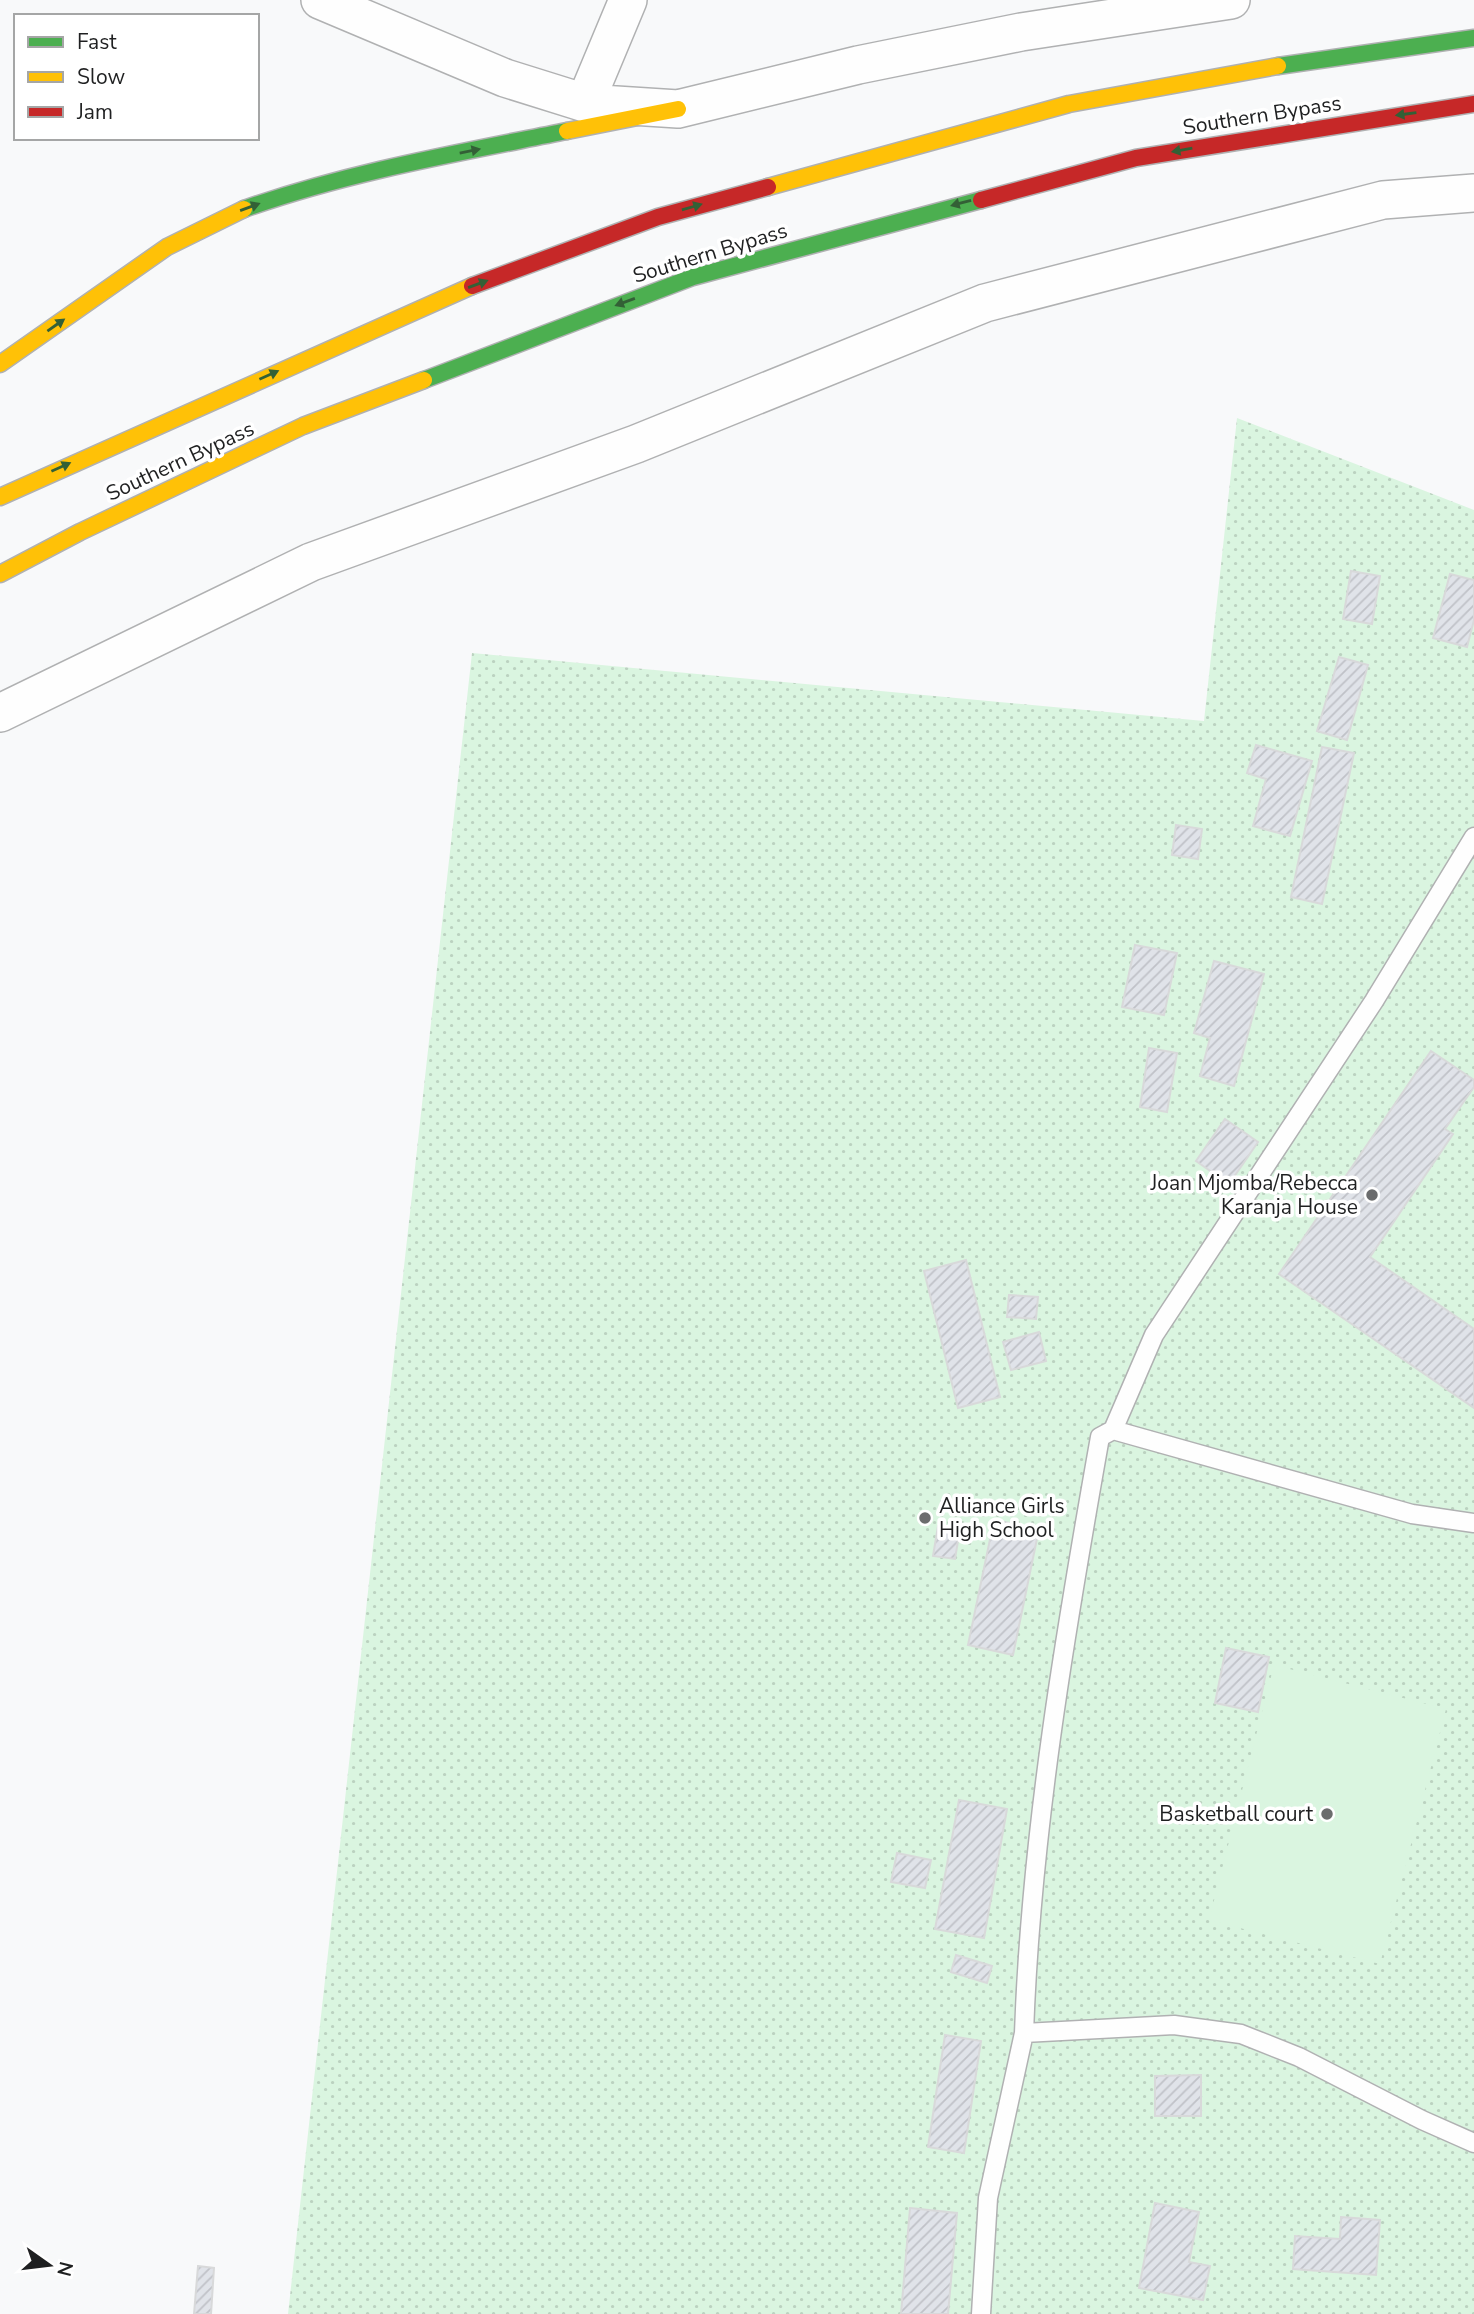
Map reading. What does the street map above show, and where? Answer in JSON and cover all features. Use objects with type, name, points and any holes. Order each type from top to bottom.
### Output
[{"type":"highway","name":"Southern Bypass","points":[[0,497],[26,482],[448,295],[658,217],[1069,104],[1311,60],[1474,38]]},
{"type":"highway","name":"Southern Bypass","points":[[0,574],[80,532],[303,426],[693,277],[1136,158],[1474,104]]},
{"type":"highway","points":[[0,364],[167,247],[239,211],[290,192],[419,160],[678,109]]},
{"type":"street","points":[[320,0],[505,78],[585,103],[678,109],[859,65],[1021,32],[1231,0]]},
{"type":"street","points":[[585,103],[628,0]]},
{"type":"street","points":[[0,713],[311,562],[636,444],[985,303],[1383,200],[1474,193]]},
{"type":"lane","points":[[981,2314],[988,2198],[1024,2033],[1027,1936],[1065,1630],[1100,1437],[1113,1430],[1154,1335],[1374,1001],[1474,837]]},
{"type":"lane","points":[[1113,1430],[1412,1514],[1474,1523]]},
{"type":"lane","points":[[1024,2033],[1174,2025],[1241,2034],[1299,2057],[1422,2120],[1474,2143]]},
{"type":"green space","name":"Alliance Girls High School","points":[[1237,418],[1474,510],[1474,2314],[288,2314],[472,653],[1204,721]]},
{"type":"green space","name":"Basketball court","points":[[1274,1665],[1446,1709],[1380,1964],[1209,1920]]},
{"type":"building","points":[[1351,571],[1380,576],[1372,624],[1343,619]]},
{"type":"building","points":[[1450,574],[1474,580],[1474,620],[1467,647],[1433,638]]},
{"type":"building","points":[[1339,657],[1368,665],[1347,740],[1317,731]]},
{"type":"building","points":[[1256,745],[1312,761],[1290,836],[1253,826],[1266,779],[1247,773]]},
{"type":"building","points":[[1322,747],[1354,753],[1322,904],[1291,897]]},
{"type":"building","points":[[1176,825],[1202,829],[1198,859],[1172,855]]},
{"type":"building","points":[[1135,945],[1177,953],[1164,1015],[1122,1007]]},
{"type":"building","points":[[1214,961],[1264,974],[1234,1086],[1200,1076],[1210,1038],[1194,1033]]},
{"type":"building","points":[[1149,1048],[1177,1053],[1167,1112],[1140,1107]]},
{"type":"building","name":"Joan Mjomba/Rebecca Karanja House","points":[[1431,1051],[1474,1080],[1474,1087],[1445,1129],[1453,1134],[1370,1257],[1474,1329],[1474,1408],[1279,1274]]},
{"type":"building","points":[[1225,1119],[1258,1142],[1229,1184],[1196,1161]]},
{"type":"building","points":[[966,1260],[1000,1397],[958,1408],[924,1271]]},
{"type":"building","points":[[1009,1295],[1038,1297],[1036,1319],[1007,1317]]},
{"type":"building","points":[[1039,1332],[1046,1361],[1011,1370],[1003,1342]]},
{"type":"building","points":[[994,1520],[1039,1529],[1013,1655],[968,1645]]},
{"type":"building","points":[[938,1526],[960,1529],[955,1559],[933,1556]]},
{"type":"building","points":[[1226,1648],[1269,1657],[1258,1712],[1215,1703]]},
{"type":"building","points":[[959,1800],[1007,1809],[984,1938],[935,1929]]},
{"type":"building","points":[[897,1853],[931,1860],[925,1888],[891,1882]]},
{"type":"building","points":[[956,1955],[992,1966],[987,1983],[951,1972]]},
{"type":"building","points":[[945,2035],[981,2041],[964,2153],[928,2147]]},
{"type":"building","points":[[1201,2075],[1201,2116],[1155,2116],[1155,2076]]},
{"type":"building","points":[[1155,2203],[1199,2212],[1189,2262],[1210,2266],[1203,2300],[1139,2288]]},
{"type":"building","points":[[910,2208],[957,2213],[948,2314],[901,2314]]},
{"type":"building","points":[[1341,2217],[1380,2220],[1376,2275],[1293,2269],[1295,2236],[1340,2239]]},
{"type":"building","points":[[198,2266],[214,2268],[211,2314],[194,2314]]},
{"type":"traffic: fast","points":[[1278,66],[1474,38]]},
{"type":"traffic: fast","points":[[244,209],[363,174],[567,131]]},
{"type":"traffic: fast","points":[[424,380],[693,277],[981,200]]},
{"type":"traffic: slow","points":[[768,187],[1069,104],[1278,66]]},
{"type":"traffic: slow","points":[[567,131],[678,109]]},
{"type":"traffic: slow","points":[[0,364],[167,247],[244,209]]},
{"type":"traffic: slow","points":[[0,497],[472,286]]},
{"type":"traffic: slow","points":[[0,574],[80,532],[303,426],[424,380]]},
{"type":"traffic: jam","points":[[981,200],[1136,158],[1474,104]]},
{"type":"traffic: jam","points":[[472,286],[658,217],[768,187]]},
{"type":"place","name":"Joan Mjomba/Rebecca Karanja House","points":[[1372,1195]]},
{"type":"place","name":"Alliance Girls High School","points":[[925,1518]]},
{"type":"place","name":"Basketball court","points":[[1327,1814]]}]
